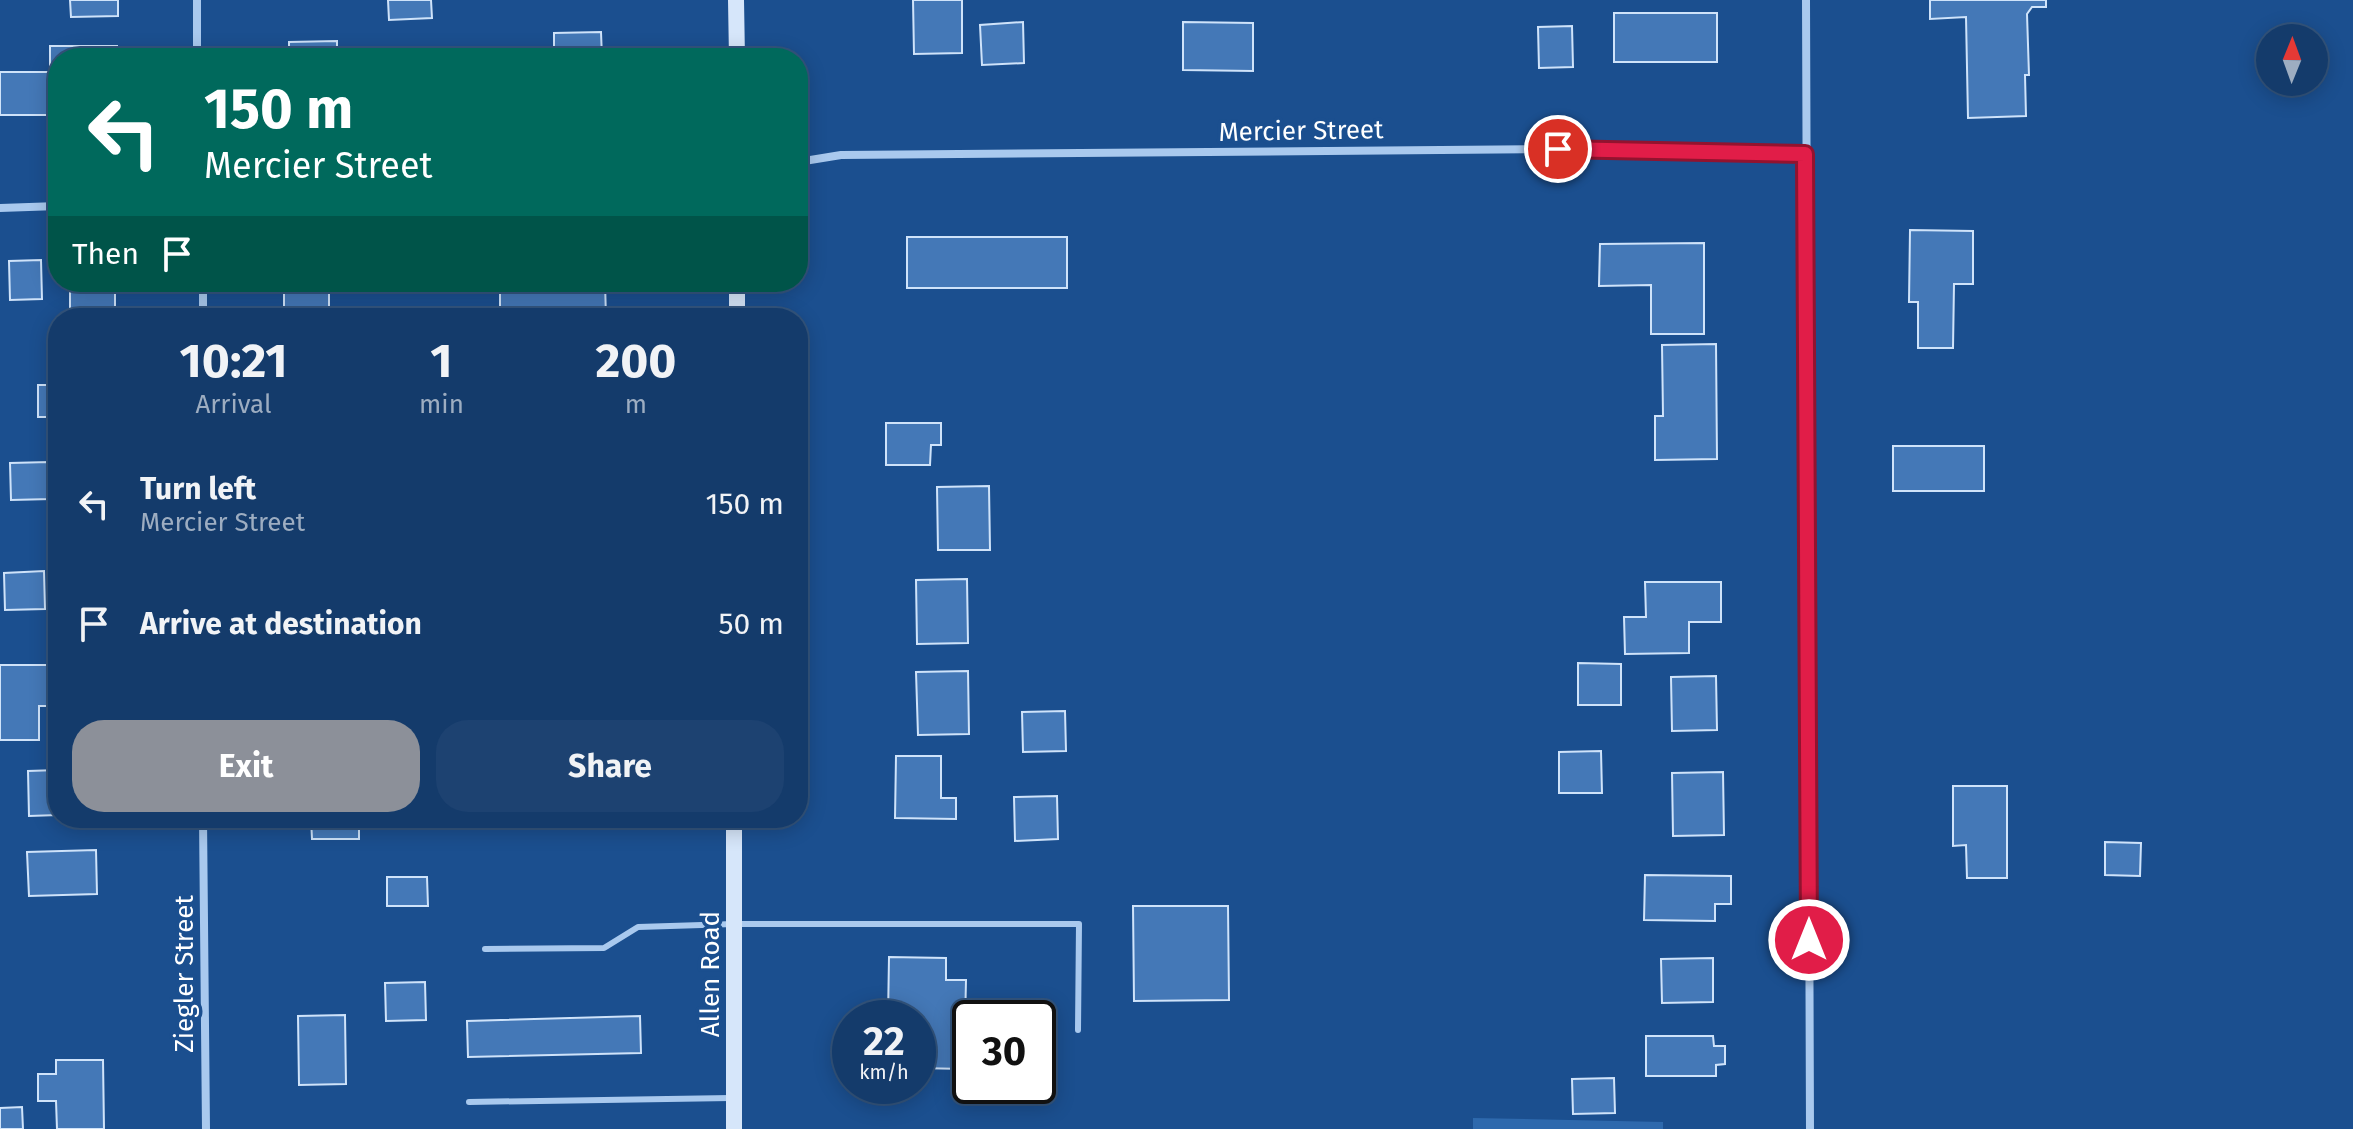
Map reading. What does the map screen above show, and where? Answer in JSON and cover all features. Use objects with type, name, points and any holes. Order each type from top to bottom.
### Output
[{"type":"main road","points":[[736,0],[737,48]]},
{"type":"main road","name":"Allen Road","points":[[734,828],[734,1129]]},
{"type":"street","points":[[197,0],[197,48]]},
{"type":"street","points":[[1806,0],[1810,1129]]},
{"type":"street","name":"Mercier Street","points":[[808,160],[841,155],[1526,149],[1805,154]]},
{"type":"street","points":[[0,208],[48,206]]},
{"type":"street","name":"Ziegler Street","points":[[203,828],[206,1129]]},
{"type":"lane","points":[[485,949],[604,948],[638,927],[1079,924],[1078,1030]]},
{"type":"lane","points":[[469,1102],[734,1098]]},
{"type":"shaded area","points":[[1473,1118],[1663,1122],[1663,1129],[1473,1129]]},
{"type":"building","points":[[70,0],[118,0],[118,16],[71,17]]},
{"type":"building","points":[[388,0],[431,0],[432,18],[389,20]]},
{"type":"building","points":[[913,0],[962,0],[962,53],[914,54]]},
{"type":"building","points":[[1930,0],[2046,0],[2046,7],[2032,7],[2027,14],[2029,75],[2025,75],[2026,116],[1968,118],[1966,17],[1930,19]]},
{"type":"building","points":[[1614,13],[1717,13],[1717,62],[1614,62]]},
{"type":"building","points":[[1023,22],[1024,63],[982,65],[980,25]]},
{"type":"building","points":[[1183,22],[1253,23],[1253,71],[1183,70]]},
{"type":"building","points":[[1572,26],[1573,67],[1539,68],[1538,27]]},
{"type":"building","points":[[601,32],[602,48],[554,48],[554,33]]},
{"type":"building","points":[[337,41],[337,48],[289,48],[289,42]]},
{"type":"building","points":[[50,46],[117,46],[117,48]]},
{"type":"building","points":[[0,72],[48,72],[48,115],[0,115]]},
{"type":"building","points":[[1910,230],[1973,231],[1973,284],[1954,284],[1953,348],[1918,348],[1918,302],[1909,302]]},
{"type":"building","points":[[907,237],[1067,237],[1067,288],[907,288]]},
{"type":"building","points":[[1704,243],[1704,334],[1651,334],[1651,285],[1599,286],[1600,244]]},
{"type":"building","points":[[41,260],[42,299],[10,300],[9,261]]},
{"type":"building","points":[[70,292],[115,292],[115,308],[70,308]]},
{"type":"building","points":[[284,292],[329,292],[329,308],[284,308]]},
{"type":"building","points":[[500,292],[605,292],[606,308],[500,308]]},
{"type":"building","points":[[1716,344],[1717,459],[1655,460],[1655,416],[1663,416],[1662,345]]},
{"type":"building","points":[[38,385],[48,385],[48,417],[38,417]]},
{"type":"building","points":[[886,423],[941,423],[941,445],[931,445],[930,465],[886,465]]},
{"type":"building","points":[[1893,446],[1984,446],[1984,491],[1893,491]]},
{"type":"building","points":[[48,462],[48,499],[11,500],[10,463]]},
{"type":"building","points":[[989,486],[990,550],[938,550],[937,487]]},
{"type":"building","points":[[44,571],[45,609],[5,610],[4,573]]},
{"type":"building","points":[[967,579],[968,643],[917,644],[916,580]]},
{"type":"building","points":[[1645,582],[1721,582],[1721,622],[1689,622],[1689,653],[1625,654],[1624,617],[1646,617]]},
{"type":"building","points":[[1578,663],[1621,664],[1621,705],[1578,705]]},
{"type":"building","points":[[0,665],[48,665],[48,706],[39,706],[39,740],[0,740]]},
{"type":"building","points":[[968,671],[969,734],[918,735],[916,672]]},
{"type":"building","points":[[1716,676],[1717,730],[1672,731],[1671,677]]},
{"type":"building","points":[[1065,711],[1066,751],[1023,752],[1022,712]]},
{"type":"building","points":[[1601,751],[1602,793],[1559,793],[1559,752]]},
{"type":"building","points":[[896,756],[941,756],[941,798],[956,798],[956,819],[895,818]]},
{"type":"building","points":[[48,770],[48,815],[29,816],[28,771]]},
{"type":"building","points":[[1723,772],[1724,835],[1673,836],[1672,773]]},
{"type":"building","points":[[1953,786],[2007,786],[2007,878],[1967,878],[1966,845],[1953,846]]},
{"type":"building","points":[[1057,796],[1058,839],[1015,841],[1014,797]]},
{"type":"building","points":[[311,828],[359,828],[359,839],[312,839]]},
{"type":"building","points":[[2105,842],[2141,843],[2140,876],[2105,875]]},
{"type":"building","points":[[96,850],[97,894],[29,896],[27,852]]},
{"type":"building","points":[[1645,875],[1731,876],[1731,904],[1715,904],[1715,921],[1644,920]]},
{"type":"building","points":[[387,877],[427,877],[428,906],[387,906]]},
{"type":"building","points":[[1133,906],[1228,906],[1229,1000],[1134,1001]]},
{"type":"building","points":[[889,957],[946,958],[946,980],[966,980],[966,1000],[952,1000],[952,1069],[936,1068],[936,1000],[888,1000]]},
{"type":"building","points":[[1713,958],[1713,1002],[1662,1003],[1661,959]]},
{"type":"building","points":[[425,982],[426,1020],[386,1021],[385,983]]},
{"type":"building","points":[[345,1015],[346,1084],[299,1085],[298,1016]]},
{"type":"building","points":[[640,1016],[641,1053],[468,1057],[467,1021]]},
{"type":"building","points":[[1646,1036],[1713,1036],[1714,1046],[1725,1046],[1725,1064],[1716,1065],[1716,1076],[1646,1076]]},
{"type":"building","points":[[56,1060],[103,1060],[104,1129],[57,1129],[56,1101],[38,1101],[38,1074],[56,1074]]},
{"type":"building","points":[[1614,1078],[1615,1113],[1573,1114],[1572,1079]]},
{"type":"building","points":[[22,1107],[23,1129],[0,1129],[0,1108]]},
{"type":"route","points":[[1558,149],[1805,154],[1809,940]]}]
